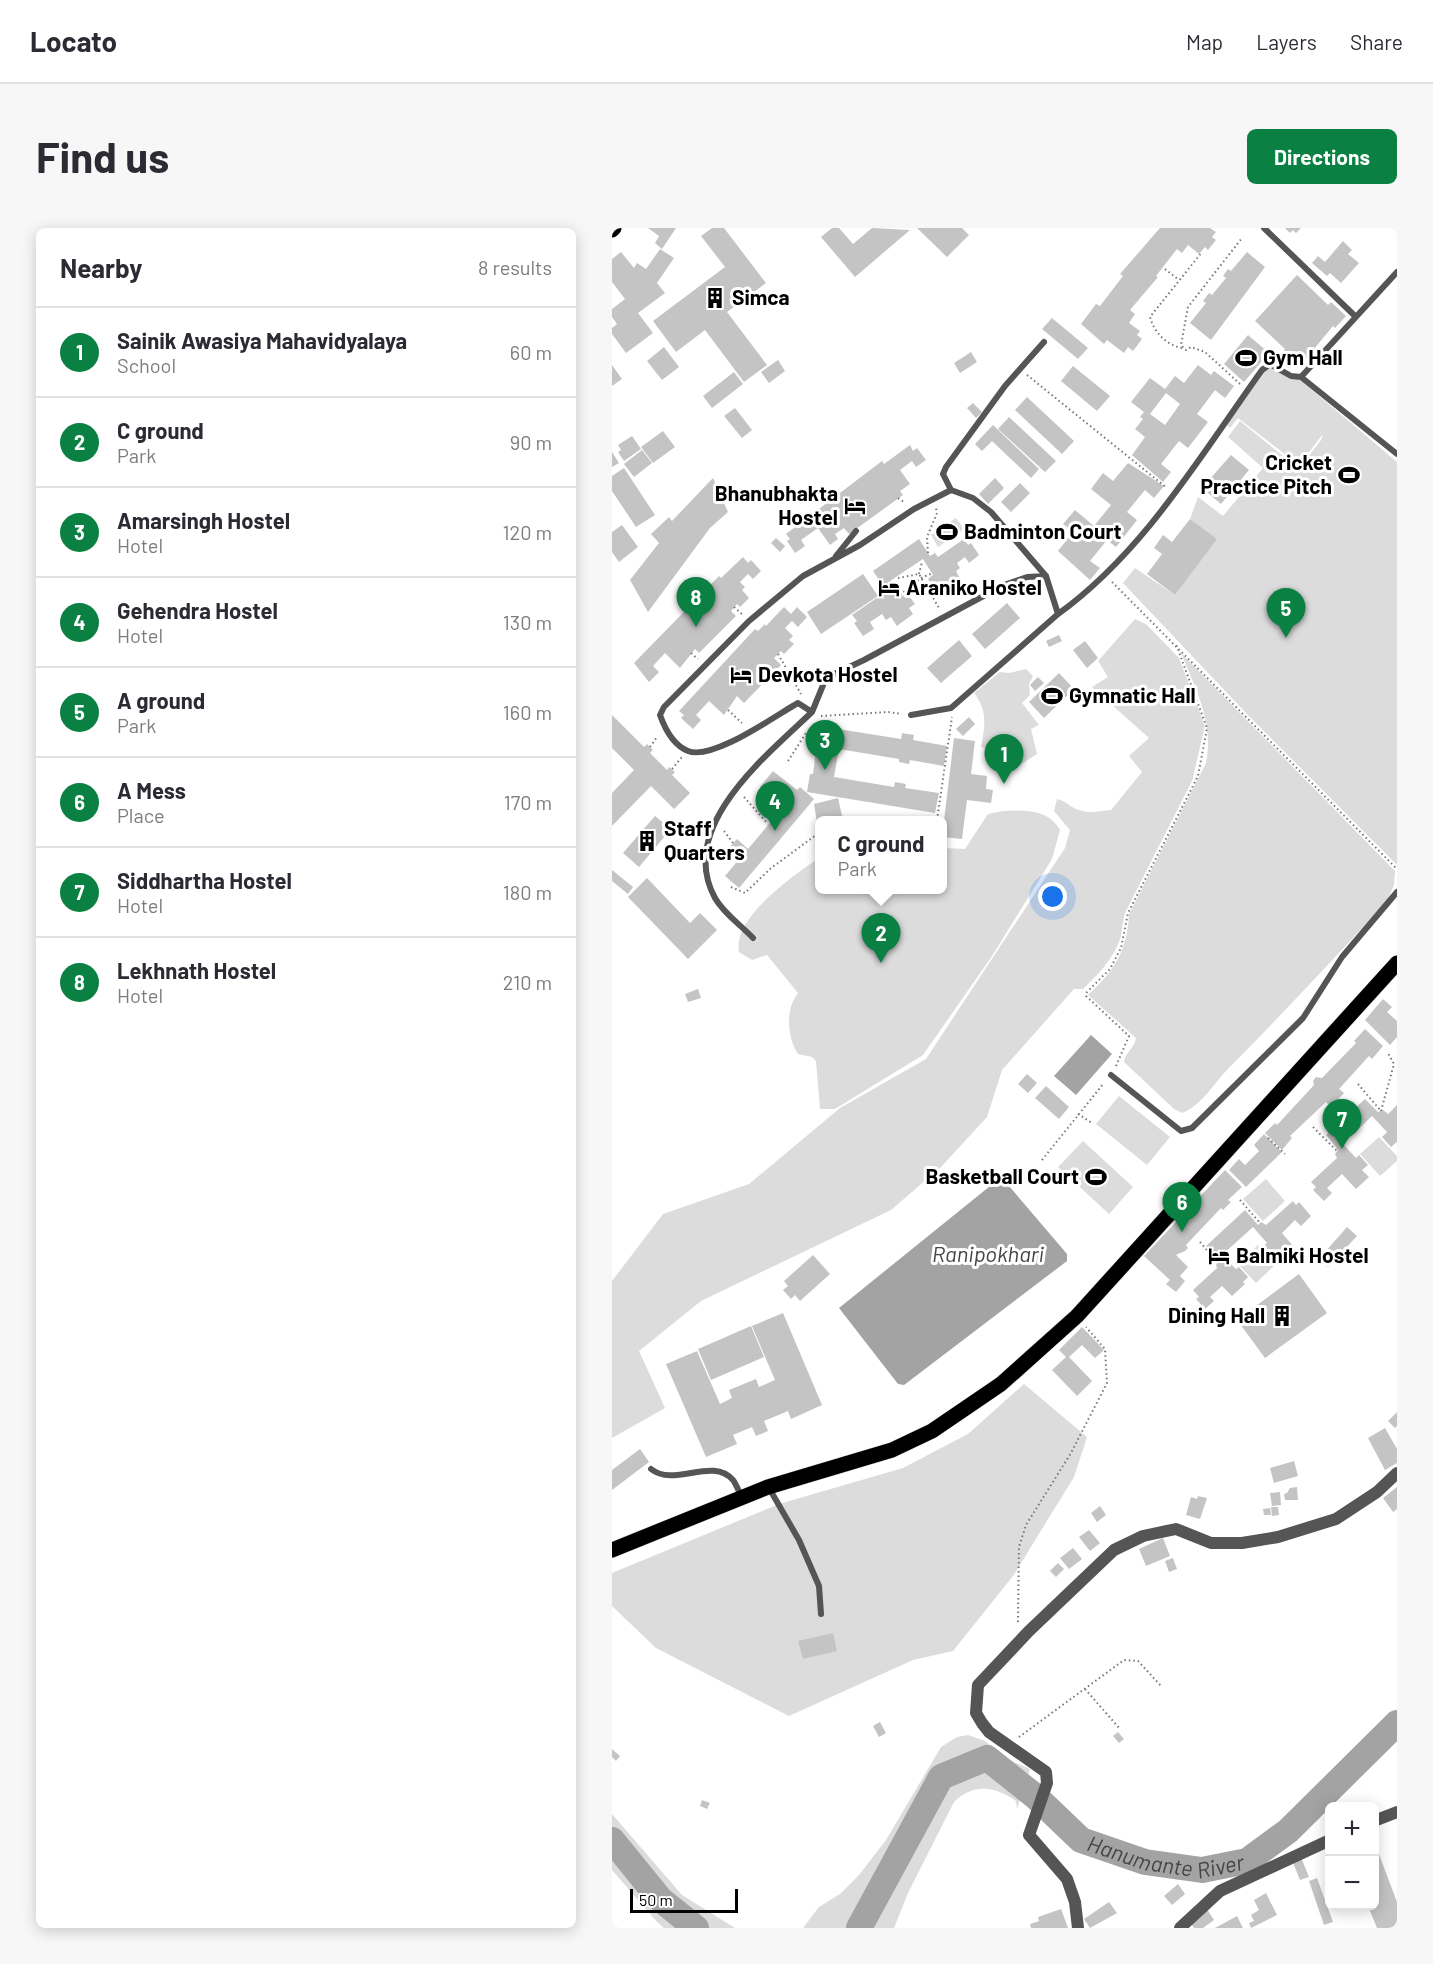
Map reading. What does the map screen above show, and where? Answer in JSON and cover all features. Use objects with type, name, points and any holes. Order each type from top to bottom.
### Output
[{"type":"main road","points":[[612,1550],[768,1487],[892,1450],[932,1431],[1001,1384],[1077,1316],[1397,963]]},
{"type":"street","points":[[1078,1928],[1075,1902],[1067,1879],[1029,1835],[1047,1783],[1046,1772],[990,1732],[976,1713],[975,1698],[978,1685],[1029,1631],[1114,1550],[1143,1536],[1176,1529],[1211,1543],[1242,1543],[1278,1537],[1336,1519],[1377,1492],[1397,1473]]},
{"type":"street","points":[[1379,1819],[1397,1812]]},
{"type":"street","points":[[1180,1928],[1220,1891],[1325,1842]]},
{"type":"lane","points":[[1264,228],[1356,317]]},
{"type":"lane","points":[[1301,377],[1397,272]]},
{"type":"lane","points":[[1044,342],[1020,369],[943,474],[951,490],[981,503],[1046,576],[1058,614]]},
{"type":"lane","points":[[911,715],[951,708],[1058,614],[1090,591],[1173,495],[1247,390],[1262,370],[1270,364],[1291,376],[1301,377],[1397,454]]},
{"type":"lane","points":[[812,712],[798,702],[751,732],[713,749],[687,751],[675,742],[664,728],[660,715],[664,707],[749,621],[803,576],[836,556],[860,545],[951,490]]},
{"type":"lane","points":[[836,556],[856,531]]},
{"type":"lane","points":[[753,938],[716,898],[705,867],[708,834],[715,819],[737,790],[812,712],[826,678],[1004,585],[1027,578],[1046,576]]},
{"type":"lane","points":[[1111,1075],[1181,1131],[1192,1128],[1303,1018],[1342,957],[1397,892]]},
{"type":"lane","points":[[651,1469],[664,1476],[717,1472],[732,1478],[742,1497]]},
{"type":"lane","points":[[768,1487],[799,1540],[819,1586],[821,1614]]},
{"type":"path","points":[[1182,348],[1188,307],[1242,238]]},
{"type":"path","points":[[1202,252],[1150,317],[1153,330],[1173,347],[1191,347],[1205,352],[1247,390]]},
{"type":"path","points":[[1165,269],[1179,280]]},
{"type":"path","points":[[1020,369],[1167,487],[1173,495]]},
{"type":"path","points":[[928,553],[928,532],[937,513],[933,499]]},
{"type":"path","points":[[900,595],[920,576],[922,562]]},
{"type":"path","points":[[898,578],[933,573]]},
{"type":"path","points":[[1106,575],[1397,869]]},
{"type":"path","points":[[920,576],[943,615]]},
{"type":"path","points":[[1042,1160],[1111,1075],[1129,1036],[1086,996],[1087,992],[1110,969],[1121,948],[1128,913],[1198,776],[1207,728],[1176,644]]},
{"type":"path","points":[[778,654],[812,712]]},
{"type":"path","points":[[938,816],[950,740],[951,708]]},
{"type":"path","points":[[728,710],[751,732]]},
{"type":"path","points":[[814,720],[822,716],[888,712],[911,715]]},
{"type":"path","points":[[788,761],[809,728]]},
{"type":"path","points":[[650,747],[657,737]]},
{"type":"path","points":[[672,769],[687,751]]},
{"type":"path","points":[[737,790],[768,824]]},
{"type":"path","points":[[731,886],[745,893],[770,869],[815,835]]},
{"type":"path","points":[[1358,1084],[1381,1110],[1394,1064],[1388,1053]]},
{"type":"path","points":[[1078,1114],[1092,1123]]},
{"type":"path","points":[[1313,1127],[1337,1151]]},
{"type":"path","points":[[1268,1138],[1285,1154]]},
{"type":"path","points":[[1239,1200],[1260,1223]]},
{"type":"path","points":[[1200,1242],[1217,1262]]},
{"type":"path","points":[[1017,1626],[1019,1547],[1026,1525],[1071,1453],[1107,1383],[1105,1349],[1077,1316]]},
{"type":"path","points":[[1008,1745],[1124,1660],[1138,1661],[1162,1687]]},
{"type":"path","points":[[1085,1689],[1120,1729]]},
{"type":"shaded area","points":[[1274,368],[1299,379],[1397,462],[1397,865],[1246,713],[1123,583],[1135,568],[1175,595],[1216,539],[1190,519],[1198,497],[1223,516],[1263,468],[1228,437],[1240,421],[1299,469],[1321,440],[1323,434],[1299,465],[1238,418],[1230,428],[1226,424],[1266,369]]},
{"type":"shaded area","name":"Badminton Court","points":[[956,518],[964,529],[938,547],[931,535]]},
{"type":"shaded area","points":[[1135,619],[1146,624],[1179,658],[1205,726],[1192,781],[1126,911],[1120,939],[1113,954],[1083,989],[1074,989],[1002,1070],[987,1117],[941,1167],[891,1210],[701,1301],[639,1351],[665,1408],[612,1438],[612,1281],[663,1214],[749,1184],[840,1108],[926,1059],[1065,848],[1070,830],[1054,811],[1057,799],[1083,811],[1111,810],[1142,772],[1129,756],[1149,738],[1092,687],[1108,677],[1098,661]]},
{"type":"shaded area","points":[[1181,653],[1395,871],[1394,885],[1387,901],[1201,1100],[1182,1113],[1174,1109],[1124,1062],[1136,1038],[1088,995],[1106,977],[1118,959],[1126,939],[1129,914],[1206,763],[1208,734],[1206,720],[1198,693]]},
{"type":"shaded area","points":[[1026,669],[1033,676],[1029,684],[1030,695],[1022,703],[1039,725],[1031,729],[1037,754],[1009,772],[995,766],[993,751],[981,747],[983,712],[974,693],[1000,672],[1009,673]]},
{"type":"shaded area","points":[[1003,811],[1035,812],[1049,818],[1060,830],[1052,859],[992,956],[923,1055],[835,1109],[820,1109],[816,1061],[812,1057],[798,1054],[790,1031],[789,1015],[798,993],[767,955],[752,960],[739,952],[739,939],[745,925],[781,886],[815,861],[815,894],[947,894],[947,848],[965,849],[988,814]]},
{"type":"shaded area","name":"Basketball Court","points":[[1119,1096],[1170,1137],[1147,1165],[1096,1124]]},
{"type":"shaded area","points":[[1379,1137],[1397,1156],[1397,1161],[1380,1176],[1360,1154]]},
{"type":"shaded area","name":"Basketball Court","points":[[1083,1141],[1133,1187],[1109,1214],[1058,1167]]},
{"type":"shaded area","points":[[1266,1179],[1285,1201],[1263,1221],[1243,1199]]},
{"type":"shaded area","points":[[1258,1245],[1276,1264],[1256,1283],[1238,1264]]},
{"type":"shaded area","points":[[1024,1384],[1087,1437],[1074,1477],[1013,1576],[953,1651],[913,1660],[789,1716],[656,1648],[612,1606],[612,1573],[779,1504],[903,1468],[968,1434]]},
{"type":"shaded area","points":[[968,1735],[985,1741],[1005,1758],[1030,1769],[1017,1809],[1016,1801],[1008,1796],[984,1789],[969,1792],[954,1802],[908,1893],[894,1928],[803,1928],[819,1907],[840,1894],[859,1875],[886,1840],[941,1747],[957,1737]]},
{"type":"shaded area","points":[[612,1814],[682,1895],[735,1928],[664,1928],[657,1922],[612,1870]]},
{"type":"water","points":[[1091,1035],[1112,1054],[1076,1095],[1054,1076]]},
{"type":"water","name":"Ranipokhari","points":[[1000,1178],[1067,1254],[1067,1261],[904,1385],[898,1384],[839,1308]]},
{"type":"building","points":[[648,228],[676,228],[662,249],[655,243],[659,236]]},
{"type":"building","name":"Simca","points":[[712,228],[724,228],[766,283],[727,312],[767,365],[744,382],[705,330],[676,352],[653,321],[725,267],[701,236]]},
{"type":"building","points":[[832,228],[839,228],[853,244],[872,228],[910,230],[855,277],[821,237]]},
{"type":"building","points":[[917,228],[962,228],[969,235],[947,257]]},
{"type":"building","points":[[1160,228],[1210,228],[1216,232],[1212,237],[1216,240],[1208,250],[1205,247],[1199,254],[1188,245],[1182,253],[1177,249],[1156,276],[1158,277],[1130,310],[1135,314],[1129,323],[1140,331],[1137,335],[1142,339],[1133,351],[1128,347],[1124,353],[1107,340],[1104,344],[1081,324],[1096,304],[1100,306],[1123,276],[1120,274]]},
{"type":"building","points":[[1285,228],[1301,228],[1296,233],[1293,230],[1290,233]]},
{"type":"building","points":[[1343,241],[1352,250],[1348,254],[1359,263],[1341,283],[1330,273],[1327,276],[1312,263],[1318,256],[1325,262]]},
{"type":"building","points":[[660,249],[674,258],[657,283],[665,293],[638,313],[653,333],[626,353],[612,334],[612,328],[617,324],[612,317],[612,309],[625,299],[612,282],[612,259],[621,252],[634,268],[637,263],[646,269]]},
{"type":"building","points":[[1247,252],[1265,267],[1211,340],[1190,323],[1206,303],[1203,301],[1209,293],[1212,295],[1226,278],[1223,276],[1228,269],[1231,271]]},
{"type":"building","points":[[1297,275],[1328,305],[1331,302],[1346,316],[1335,328],[1333,326],[1299,367],[1283,352],[1285,349],[1255,321]]},
{"type":"building","points":[[1052,318],[1088,348],[1078,359],[1042,329]]},
{"type":"building","name":"Gym Hall","points":[[1248,335],[1269,353],[1244,382],[1224,364]]},
{"type":"building","points":[[664,347],[679,367],[662,380],[647,361]]},
{"type":"building","points":[[971,352],[977,362],[960,373],[954,363]]},
{"type":"building","points":[[778,360],[785,371],[769,383],[761,372]]},
{"type":"building","points":[[612,365],[622,379],[612,386]]},
{"type":"building","points":[[1198,365],[1211,375],[1214,371],[1234,386],[1225,398],[1215,390],[1197,414],[1208,422],[1188,448],[1179,441],[1161,464],[1171,472],[1163,482],[1132,455],[1145,437],[1135,429],[1143,419],[1140,417],[1144,412],[1131,402],[1150,378],[1165,389],[1175,376],[1184,383]],"holes":[[[1166,393],[1180,404],[1165,425],[1150,414]]]},
{"type":"building","points":[[1073,366],[1110,396],[1097,411],[1061,381]]},
{"type":"building","points":[[734,372],[743,384],[712,408],[703,396]]},
{"type":"building","points":[[1027,397],[1074,441],[1062,454],[1015,410]]},
{"type":"building","points":[[973,403],[982,412],[976,418],[967,408]]},
{"type":"building","points":[[735,408],[752,430],[742,438],[724,416]]},
{"type":"building","points":[[1009,417],[1056,461],[1045,472],[998,429]]},
{"type":"building","points":[[993,425],[1039,469],[1031,478],[992,441],[982,451],[975,444]]},
{"type":"building","points":[[663,431],[675,447],[653,463],[641,447]]},
{"type":"building","points":[[632,436],[641,449],[624,461],[618,452],[621,450],[618,445]]},
{"type":"building","name":"Bhanubhakta Hostel","points":[[910,445],[913,451],[917,448],[926,460],[916,467],[912,461],[900,470],[910,484],[900,491],[903,495],[849,534],[844,528],[835,534],[838,539],[830,545],[818,528],[801,540],[805,546],[795,553],[787,541],[790,539],[786,534],[882,461],[884,464]]},
{"type":"building","points":[[642,450],[652,463],[634,477],[624,464]]},
{"type":"building","points":[[612,452],[619,463],[612,467]]},
{"type":"building","points":[[1231,455],[1249,470],[1221,504],[1202,488]]},
{"type":"building","points":[[1128,463],[1164,486],[1154,498],[1145,490],[1127,512],[1137,520],[1116,547],[1107,540],[1090,561],[1100,568],[1090,580],[1058,551],[1073,532],[1063,524],[1075,510],[1094,526],[1111,505],[1091,489],[1103,473],[1113,481]]},
{"type":"building","points":[[624,468],[655,515],[636,527],[612,491],[612,476]]},
{"type":"building","points":[[713,478],[728,512],[710,528],[648,612],[630,580],[659,543],[651,534],[669,517],[672,521]]},
{"type":"building","points":[[995,478],[1004,488],[988,504],[979,494]]},
{"type":"building","points":[[1020,483],[1030,493],[1011,512],[1001,502]]},
{"type":"building","points":[[1190,519],[1217,539],[1175,595],[1147,574],[1162,554],[1154,548],[1163,535],[1172,542]]},
{"type":"building","points":[[622,525],[638,547],[619,562],[612,552],[612,532]]},
{"type":"building","points":[[776,538],[785,546],[780,552],[771,543]]},
{"type":"building","name":"Araniko Hostel","points":[[919,539],[930,556],[935,553],[938,557],[964,539],[968,545],[971,543],[979,555],[969,563],[965,557],[957,563],[960,568],[956,571],[960,579],[944,590],[942,587],[936,591],[928,579],[933,575],[923,559],[890,581],[901,597],[907,593],[915,604],[909,608],[913,614],[897,626],[891,617],[886,620],[882,614],[870,622],[874,629],[863,636],[854,623],[857,621],[852,615],[881,595],[878,591],[884,587],[873,571]]},
{"type":"building","points":[[743,557],[748,563],[751,560],[761,571],[753,579],[748,574],[740,582],[745,587],[742,590],[749,598],[740,607],[737,604],[731,611],[736,616],[699,653],[695,649],[680,668],[665,653],[653,666],[659,672],[649,682],[634,663],[719,576],[721,578]]},
{"type":"building","name":"Araniko Hostel","points":[[863,574],[878,596],[821,634],[807,612]]},
{"type":"building","points":[[1007,603],[1020,618],[985,649],[972,634]]},
{"type":"building","name":"Devkota Hostel","points":[[784,607],[791,614],[797,607],[807,617],[798,627],[792,621],[785,628],[793,636],[789,640],[794,644],[784,654],[781,651],[774,658],[781,665],[744,703],[737,696],[724,715],[709,701],[696,715],[701,720],[693,729],[681,718],[684,715],[679,711],[755,629],[758,631],[765,624],[766,626]]},
{"type":"building","points":[[1059,635],[1062,641],[1049,647],[1046,641]]},
{"type":"building","points":[[959,640],[972,656],[941,683],[927,668]]},
{"type":"building","points":[[1085,641],[1098,658],[1087,668],[1073,650]]},
{"type":"building","name":"Gymnatic Hall","points":[[1059,673],[1074,689],[1044,718],[1029,702]]},
{"type":"building","points":[[1038,677],[1044,683],[1035,691],[1030,685]]},
{"type":"building","points":[[612,715],[644,747],[647,744],[653,750],[650,753],[667,770],[669,767],[675,772],[672,775],[690,793],[674,809],[651,786],[612,826],[612,793],[634,770],[612,748]]},
{"type":"building","points":[[969,717],[975,724],[963,736],[956,729]]},
{"type":"building","points":[[819,726],[901,739],[902,733],[914,735],[913,740],[947,746],[944,766],[910,760],[909,764],[899,762],[899,759],[839,749],[834,777],[894,787],[895,782],[906,784],[905,788],[939,793],[935,813],[807,792],[810,774],[813,774]]},
{"type":"building","points":[[954,738],[975,741],[971,774],[987,776],[986,789],[993,790],[991,803],[967,800],[962,839],[947,838],[947,816],[945,816]]},
{"type":"building","points":[[773,771],[797,790],[800,787],[814,799],[739,888],[725,876],[741,857],[729,848],[737,839],[748,849],[784,806],[760,787]]},
{"type":"building","points":[[838,798],[842,816],[816,816],[814,804]]},
{"type":"building","name":"Staff Quarters","points":[[655,816],[671,829],[639,867],[623,853]]},
{"type":"building","points":[[612,870],[633,887],[628,894],[612,881]]},
{"type":"building","points":[[647,878],[690,923],[700,913],[717,930],[688,959],[628,897]]},
{"type":"building","points":[[698,989],[701,998],[688,1002],[685,994]]},
{"type":"building","points":[[1383,999],[1392,1007],[1387,1012],[1397,1021],[1397,1037],[1390,1045],[1365,1020]]},
{"type":"building","points":[[1365,1029],[1383,1046],[1372,1059],[1369,1056],[1339,1089],[1344,1093],[1331,1107],[1326,1102],[1290,1136],[1292,1138],[1282,1150],[1265,1133],[1275,1123],[1277,1125],[1314,1085],[1313,1081],[1316,1077],[1322,1078],[1356,1043],[1354,1041]]},
{"type":"building","points":[[1027,1074],[1037,1083],[1028,1093],[1018,1084]]},
{"type":"building","points":[[1046,1086],[1069,1107],[1059,1119],[1035,1098]]},
{"type":"building","points":[[1365,1099],[1378,1112],[1383,1110],[1388,1114],[1397,1105],[1397,1142],[1391,1147],[1382,1137],[1387,1132],[1372,1116],[1343,1144],[1356,1158],[1359,1155],[1368,1165],[1362,1170],[1369,1177],[1356,1189],[1342,1174],[1327,1188],[1332,1193],[1324,1201],[1313,1190],[1316,1187],[1311,1182],[1337,1158],[1335,1154],[1338,1150],[1326,1135]]},
{"type":"building","points":[[1264,1134],[1282,1152],[1246,1187],[1229,1170],[1239,1159],[1245,1165],[1259,1151],[1254,1145]]},
{"type":"building","points":[[1225,1170],[1242,1187],[1228,1200],[1231,1202],[1223,1210],[1221,1208],[1186,1245],[1188,1248],[1176,1255],[1188,1267],[1180,1276],[1185,1281],[1176,1292],[1166,1284],[1170,1280],[1144,1256]]},
{"type":"building","name":"Balmiki Hostel","points":[[1293,1201],[1296,1205],[1299,1202],[1311,1216],[1301,1226],[1295,1220],[1282,1233],[1293,1246],[1281,1258],[1276,1253],[1271,1258],[1262,1247],[1267,1243],[1253,1227],[1222,1255],[1236,1269],[1239,1267],[1248,1277],[1243,1282],[1245,1284],[1232,1296],[1222,1286],[1210,1297],[1214,1301],[1205,1309],[1196,1299],[1199,1297],[1193,1290],[1217,1268],[1219,1260],[1206,1246],[1245,1210],[1258,1225],[1261,1222],[1266,1225]]},
{"type":"building","points":[[1347,1227],[1357,1236],[1328,1267],[1323,1262],[1329,1256],[1325,1252]]},
{"type":"building","points":[[813,1255],[830,1274],[800,1301],[795,1295],[791,1299],[783,1290],[788,1286],[784,1281]]},
{"type":"building","name":"Dining Hall","points":[[1299,1274],[1327,1313],[1265,1358],[1237,1320]]},
{"type":"building","points":[[783,1313],[822,1405],[791,1419],[788,1411],[764,1421],[768,1431],[756,1436],[752,1427],[733,1435],[737,1444],[706,1457],[666,1364],[697,1351],[720,1404],[732,1398],[729,1390],[756,1379],[759,1387],[775,1380],[752,1326]]},
{"type":"building","points":[[751,1326],[764,1357],[711,1380],[698,1349]]},
{"type":"building","points":[[1082,1327],[1104,1350],[1095,1358],[1082,1345],[1069,1357],[1092,1381],[1077,1396],[1052,1370],[1066,1357],[1059,1350]]},
{"type":"building","points":[[1397,1412],[1397,1426],[1395,1428],[1388,1421]]},
{"type":"building","points":[[1385,1428],[1397,1449],[1397,1463],[1385,1470],[1368,1438]]},
{"type":"building","points":[[640,1449],[649,1462],[612,1490],[612,1470]]},
{"type":"building","points":[[1294,1461],[1298,1476],[1274,1483],[1270,1468]]},
{"type":"building","points":[[1297,1487],[1298,1500],[1285,1500],[1284,1494],[1290,1488]]},
{"type":"building","points":[[1397,1487],[1397,1509],[1393,1512],[1383,1498]]},
{"type":"building","points":[[1280,1492],[1281,1505],[1272,1506],[1270,1493]]},
{"type":"building","points":[[1198,1496],[1207,1498],[1200,1519],[1186,1515],[1191,1497],[1197,1499]]},
{"type":"building","points":[[1100,1506],[1106,1515],[1097,1522],[1091,1513]]},
{"type":"building","points":[[1271,1507],[1278,1507],[1279,1515],[1272,1516]]},
{"type":"building","points":[[1270,1508],[1271,1515],[1264,1515],[1263,1509]]},
{"type":"building","points":[[1089,1530],[1100,1543],[1090,1551],[1079,1537]]},
{"type":"building","points":[[1163,1538],[1170,1556],[1146,1566],[1139,1549]]},
{"type":"building","points":[[1073,1548],[1082,1559],[1069,1569],[1060,1558]]},
{"type":"building","points":[[1173,1558],[1177,1569],[1169,1572],[1165,1561]]},
{"type":"building","points":[[1058,1563],[1064,1569],[1056,1577],[1050,1571]]},
{"type":"building","points":[[833,1633],[837,1651],[803,1659],[798,1641]]},
{"type":"building","points":[[880,1722],[886,1733],[879,1737],[873,1726]]},
{"type":"building","points":[[1118,1732],[1124,1739],[1119,1743],[1113,1736]]},
{"type":"building","points":[[612,1749],[620,1756],[616,1761],[612,1757]]},
{"type":"building","points":[[702,1800],[710,1803],[707,1809],[700,1806]]},
{"type":"building","points":[[1379,1854],[1397,1902],[1397,1928],[1377,1928],[1370,1910],[1379,1910]]},
{"type":"building","points":[[1301,1857],[1309,1877],[1300,1880],[1292,1860]]},
{"type":"building","points":[[1317,1878],[1325,1900],[1325,1910],[1329,1910],[1333,1922],[1324,1925],[1309,1881]]},
{"type":"building","points":[[1178,1884],[1185,1894],[1172,1905],[1164,1896]]},
{"type":"building","points":[[1266,1893],[1277,1915],[1251,1928],[1249,1923],[1254,1921],[1251,1915],[1259,1910],[1254,1900]]},
{"type":"building","points":[[1109,1902],[1117,1913],[1090,1928],[1084,1919]]},
{"type":"building","points":[[1061,1909],[1068,1928],[1031,1928],[1030,1924],[1039,1921],[1038,1917]]},
{"type":"building","points":[[1207,1909],[1214,1920],[1203,1928],[1194,1928],[1189,1921]]},
{"type":"building","points":[[1237,1916],[1243,1928],[1215,1928]]},
{"type":"waterway","name":"Hanumante River","points":[[859,1928],[941,1777],[987,1758],[1036,1797],[1081,1840],[1145,1862],[1202,1870],[1247,1861],[1288,1831],[1397,1723]]},
{"type":"waterway","name":"Hanumante River","points":[[612,1840],[660,1899],[696,1928]]},
{"type":"place","name":"Simca","points":[[715,298]]},
{"type":"place","name":"Gym Hall","points":[[1246,358]]},
{"type":"place","name":"Cricket Practice Pitch","points":[[1349,475]]},
{"type":"place","name":"Bhanubhakta Hostel","points":[[855,506]]},
{"type":"place","name":"Badminton Court","points":[[947,532]]},
{"type":"place","name":"Araniko Hostel","points":[[889,588]]},
{"type":"place","name":"Lekhnath Hostel","points":[[696,627]]},
{"type":"place","name":"A ground","points":[[1286,638]]},
{"type":"place","name":"Devkota Hostel","points":[[741,675]]},
{"type":"place","name":"Gymnatic Hall","points":[[1052,696]]},
{"type":"place","name":"Amarsingh Hostel","points":[[825,770]]},
{"type":"place","name":"Sainik Awasiya Mahavidyalaya","points":[[1004,784]]},
{"type":"place","name":"Gehendra Hostel","points":[[775,831]]},
{"type":"place","name":"Staff Quarters","points":[[647,841]]},
{"type":"place","name":"C ground","points":[[881,963]]},
{"type":"place","name":"Siddhartha Hostel","points":[[1342,1149]]},
{"type":"place","name":"Basketball Court","points":[[1096,1177]]},
{"type":"place","name":"A Mess","points":[[1182,1232]]},
{"type":"place","name":"Balmiki Hostel","points":[[1219,1256]]},
{"type":"place","name":"Dining Hall","points":[[1282,1316]]}]
